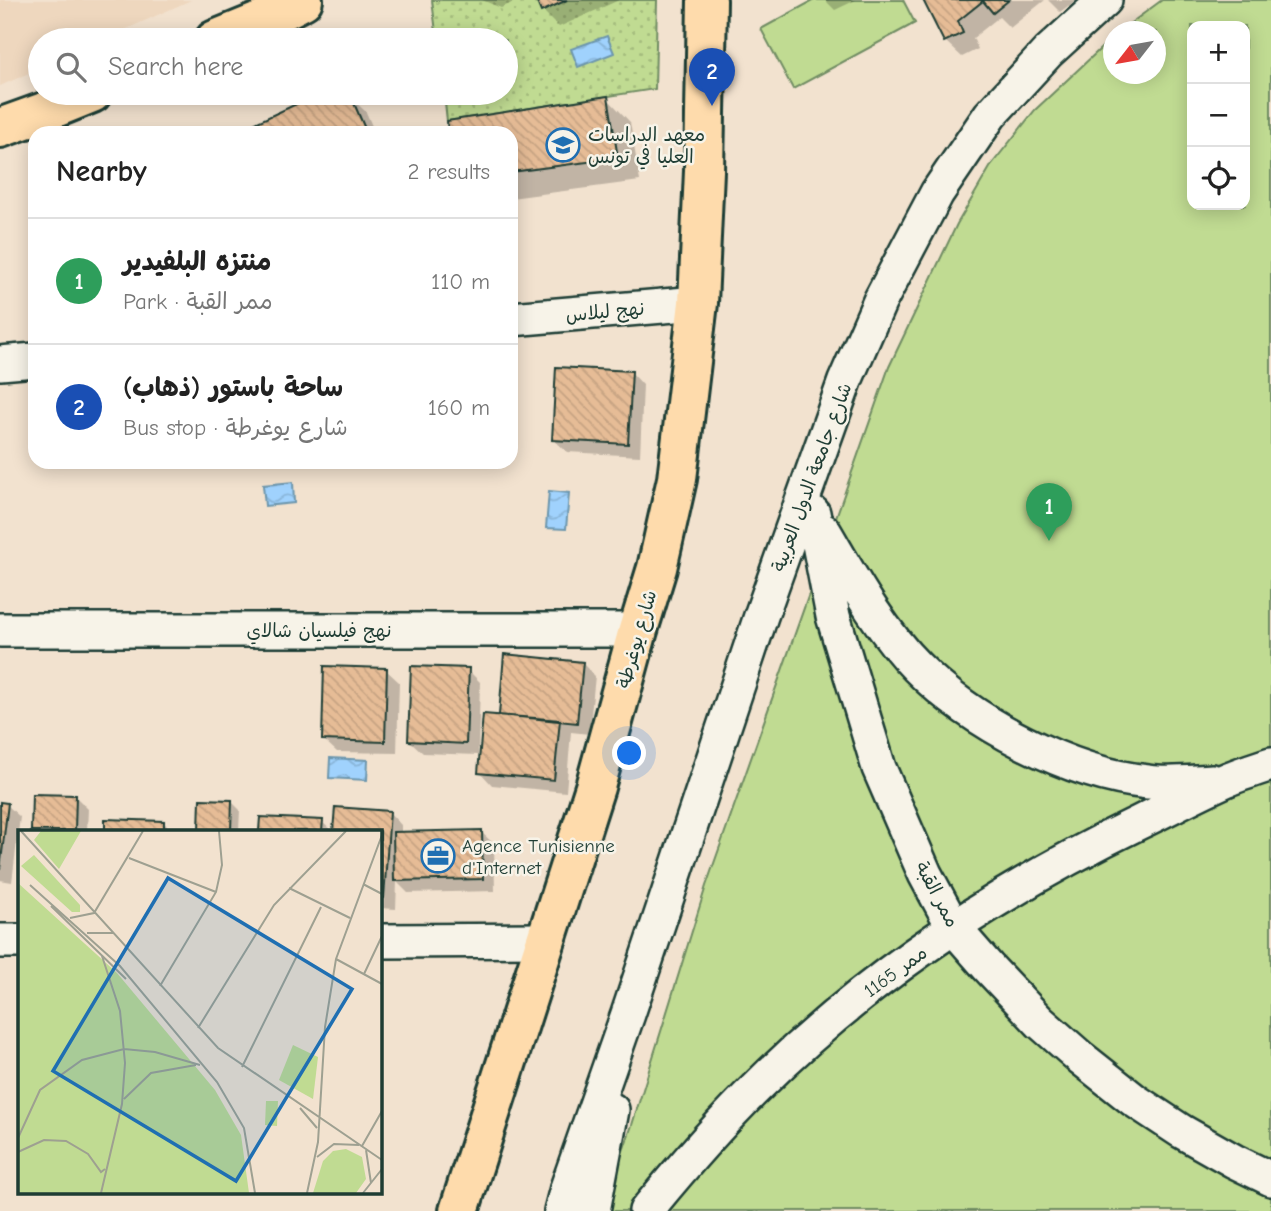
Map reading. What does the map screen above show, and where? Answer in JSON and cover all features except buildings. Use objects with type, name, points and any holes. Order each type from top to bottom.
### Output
[{"type":"main road","points":[[244,28],[303,0]]},
{"type":"main road","name":"شارع يوغرطة","points":[[458,1211],[595,787],[657,568],[677,479],[698,303],[707,0]]},
{"type":"main road","name":"شارع يوغرطة","points":[[706,46],[713,0]]},
{"type":"main road","points":[[0,128],[62,105]]},
{"type":"street","name":"شارع جامعة الدول العربية","points":[[561,1211],[761,615],[810,500],[845,380],[880,301],[937,193],[990,115],[1048,52],[1105,0]]},
{"type":"street","name":"نهج ليلاس","points":[[518,318],[698,303]]},
{"type":"street","points":[[0,363],[28,361]]},
{"type":"street","points":[[810,500],[839,556],[888,633],[916,667],[951,697],[993,726],[1074,765],[1110,775],[1147,782],[1183,783],[1229,779]]},
{"type":"street","name":"ممر القبة","points":[[810,500],[833,616],[878,768],[925,874],[954,928],[1040,1023],[1134,1100],[1234,1161],[1271,1179]]},
{"type":"street","name":"نهج فيلسيان شالاي","points":[[0,630],[638,630]]},
{"type":"street","name":"ممر 1165","points":[[646,1211],[693,1154],[784,1060],[867,990],[954,928],[1035,877],[1107,838],[1229,779],[1271,764]]},
{"type":"street","points":[[382,941],[545,940]]},
{"type":"street","points":[[0,941],[18,941]]},
{"type":"street","name":"شارع جامعة الدول العربية","points":[[593,1211],[628,1014]]},
{"type":"shaded area","points":[[0,0],[191,0],[129,28],[28,28],[28,73],[0,86]]},
{"type":"green space","points":[[432,0],[657,0],[655,89],[447,121],[445,105],[518,105],[518,28],[436,28]]},
{"type":"green space","points":[[814,0],[903,0],[915,23],[793,89],[761,29]]},
{"type":"green space","points":[[1162,0],[1271,0],[1271,1211],[607,1211],[611,1186],[706,886],[889,367],[957,224],[992,164],[1035,110],[1103,46],[1103,84],[1166,84],[1166,21],[1134,21]]},
{"type":"water","points":[[607,36],[614,53],[578,67],[571,49]]},
{"type":"water","points":[[293,482],[294,503],[265,506],[263,485]]},
{"type":"water","points":[[549,491],[569,493],[566,529],[546,528]]},
{"type":"water","points":[[330,758],[368,760],[367,780],[329,778]]},
{"type":"place","name":"ساحة باستور (ذهاب)","points":[[712,106]]},
{"type":"place","name":"معهد الدراسات العليا في تونس","points":[[563,145]]},
{"type":"place","name":"منتزه البلفيدير","points":[[1049,541]]},
{"type":"place","name":"Agence Tunisienne d'Internet","points":[[438,856]]}]
